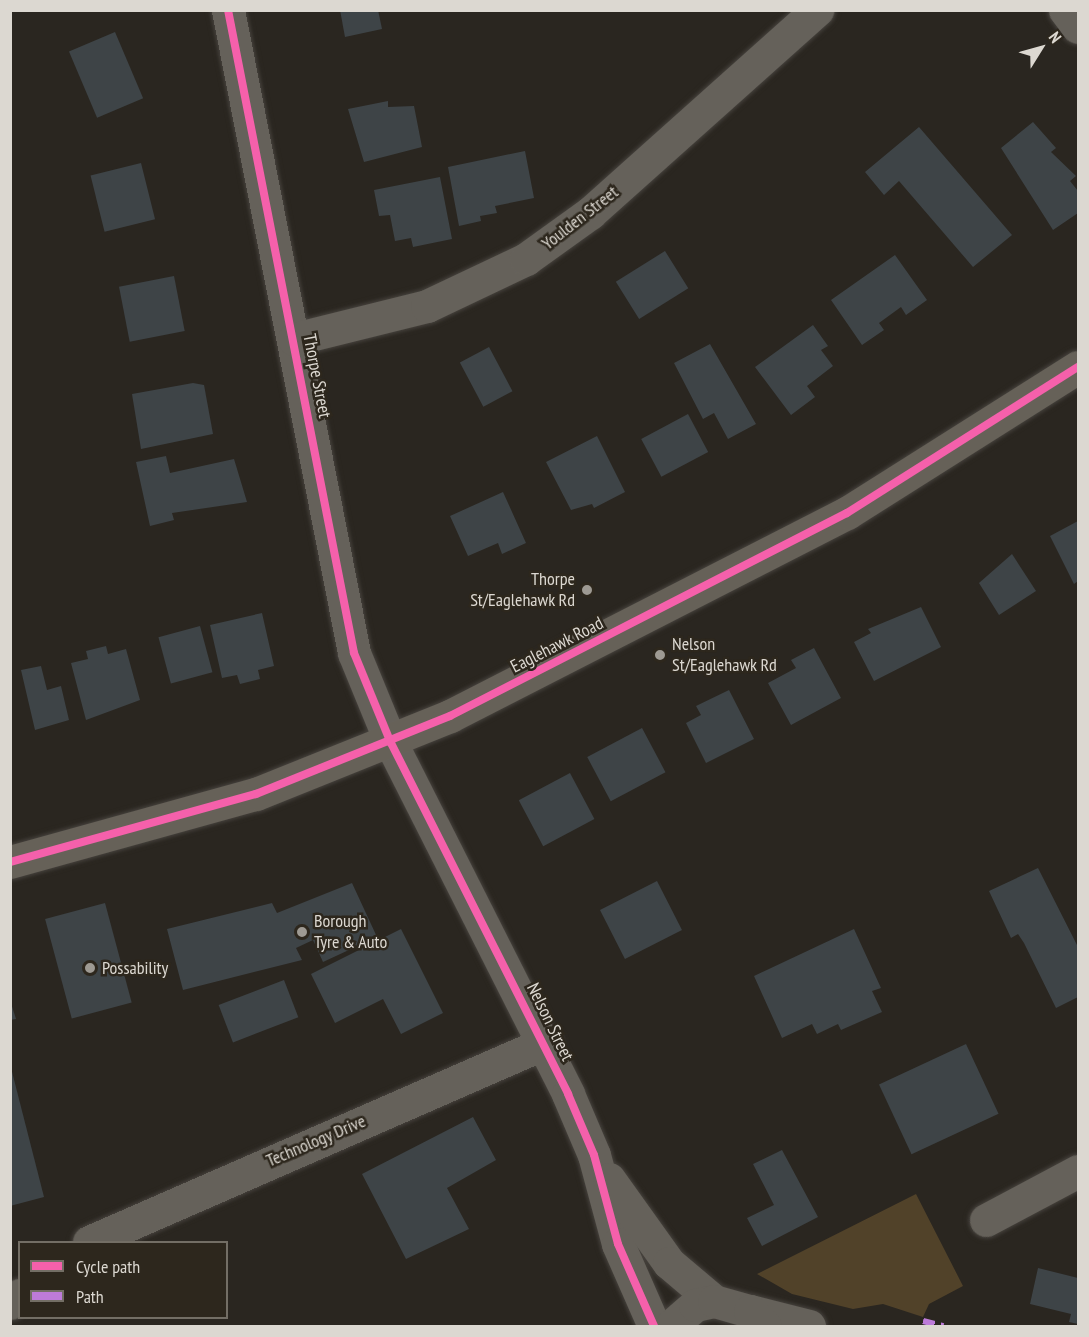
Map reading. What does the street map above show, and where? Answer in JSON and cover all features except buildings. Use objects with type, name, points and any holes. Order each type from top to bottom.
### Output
[{"type":"main road","name":"Eaglehawk Road","points":[[10,862],[230,803],[391,743],[855,509],[1078,367]]},
{"type":"street","name":"Thorpe Street","points":[[228,10],[354,653],[391,743]]},
{"type":"street","name":"Youlden Street","points":[[294,339],[427,306],[526,259],[590,213],[817,10]]},
{"type":"street","points":[[1065,10],[1078,27]]},
{"type":"street","name":"Nelson Street","points":[[391,743],[544,1042],[594,1155],[618,1244],[654,1326]]},
{"type":"street","name":"Technology Drive","points":[[91,1241],[544,1042]]},
{"type":"street","name":"Nelson Street","points":[[594,1155],[669,1263],[714,1301]]},
{"type":"street","points":[[986,1220],[1078,1171]]},
{"type":"street","points":[[671,1326],[695,1305],[714,1301],[758,1319],[809,1326]]},
{"type":"shaded area","points":[[916,1194],[963,1286],[929,1304],[923,1317],[883,1304],[853,1309],[792,1294],[757,1274]]},
{"type":"marked path","points":[[923,1321],[943,1326]]},
{"type":"cycle path","points":[[228,10],[354,653],[391,743],[568,1094],[594,1155],[618,1244],[654,1326]]},
{"type":"cycle path","points":[[10,862],[256,794],[450,716],[847,513],[1078,367]]},
{"type":"place","name":"Thorpe St/Eaglehawk Rd","points":[[587,590]]},
{"type":"place","name":"Nelson St/Eaglehawk Rd","points":[[660,655]]},
{"type":"place","name":"Borough Tyre & Auto","points":[[302,932]]},
{"type":"place","name":"Possability","points":[[90,968]]}]
